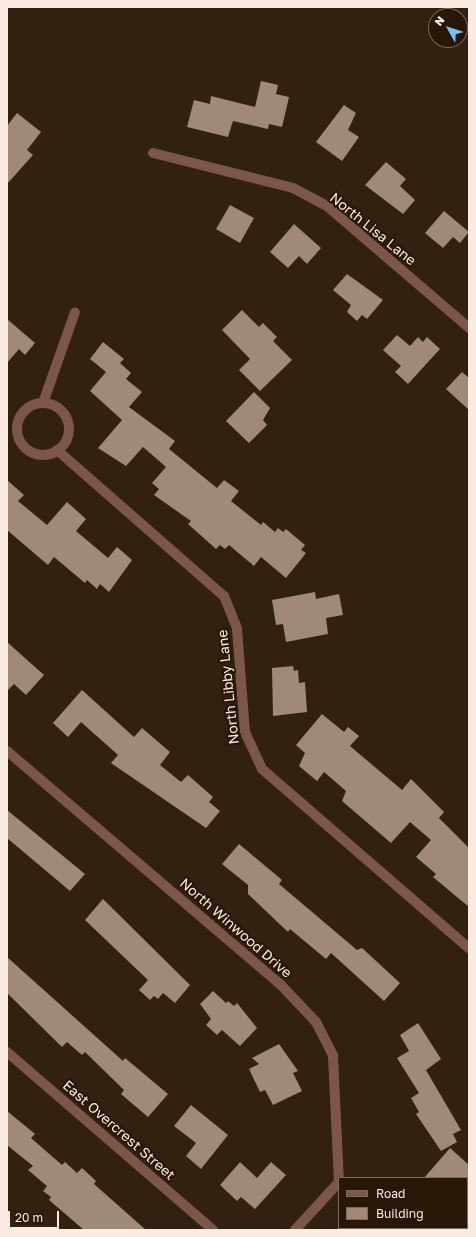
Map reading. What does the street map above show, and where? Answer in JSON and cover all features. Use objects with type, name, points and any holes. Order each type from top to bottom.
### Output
[{"type":"street","name":"North Lisa Lane","points":[[153,153],[293,188],[328,207],[469,328]]},
{"type":"street","points":[[43,403],[58,408],[67,422],[67,438],[57,450],[34,454],[18,437],[22,414],[43,403],[75,312]]},
{"type":"street","name":"North Libby Lane","points":[[57,450],[224,596],[237,629],[245,732],[262,769],[469,948]]},
{"type":"street","name":"North Winwood Drive","points":[[7,751],[280,984],[316,1022],[333,1056],[337,1085],[338,1184]]},
{"type":"street","name":"East Overcrest Street","points":[[7,1052],[213,1230]]},
{"type":"street","points":[[295,1230],[338,1184]]},
{"type":"building","points":[[261,81],[278,85],[276,94],[289,97],[282,127],[269,124],[268,129],[233,121],[228,137],[187,127],[194,100],[210,104],[211,96],[255,107]]},
{"type":"building","points":[[344,105],[356,113],[348,130],[359,137],[342,161],[316,142]]},
{"type":"building","points":[[17,113],[41,132],[27,150],[33,155],[7,184],[7,126]]},
{"type":"building","points":[[386,162],[406,179],[400,186],[415,200],[403,214],[365,185]]},
{"type":"building","points":[[230,205],[254,218],[240,243],[216,229]]},
{"type":"building","points":[[444,211],[469,232],[460,243],[453,237],[443,248],[425,233]]},
{"type":"building","points":[[294,224],[321,248],[307,264],[299,256],[288,268],[270,252]]},
{"type":"building","points":[[347,274],[383,300],[367,319],[362,315],[357,321],[347,312],[351,305],[333,290]]},
{"type":"building","points":[[242,310],[259,327],[263,323],[277,337],[273,341],[292,360],[260,391],[239,370],[250,359],[222,330]]},
{"type":"building","points":[[7,319],[35,343],[25,355],[19,349],[7,363]]},
{"type":"building","points":[[397,335],[410,346],[418,337],[423,342],[427,337],[440,349],[408,384],[395,372],[401,366],[383,350]]},
{"type":"building","points":[[103,342],[124,359],[120,363],[131,373],[126,379],[142,392],[129,407],[175,441],[169,449],[217,488],[224,480],[239,491],[231,501],[261,525],[263,522],[275,532],[278,528],[283,532],[286,529],[305,545],[301,550],[306,553],[286,578],[261,557],[254,566],[229,545],[225,549],[220,545],[216,549],[188,524],[191,521],[154,495],[159,489],[152,483],[166,467],[143,447],[126,466],[98,448],[122,420],[90,391],[106,372],[90,359]]},
{"type":"building","points":[[462,372],[469,378],[469,410],[446,389]]},
{"type":"building","points":[[254,392],[270,408],[263,420],[267,425],[249,443],[226,421]]},
{"type":"building","points":[[7,480],[24,495],[18,501],[47,525],[67,502],[86,519],[76,531],[108,558],[117,547],[132,560],[109,592],[100,584],[97,589],[87,580],[85,583],[54,557],[48,565],[7,530]]},
{"type":"building","points":[[315,592],[316,599],[339,594],[343,615],[326,618],[328,634],[286,642],[283,624],[276,625],[272,600]]},
{"type":"building","points":[[7,642],[44,675],[26,695],[14,684],[7,691]]},
{"type":"building","points":[[293,666],[294,671],[298,670],[299,683],[305,682],[307,712],[273,716],[272,668]]},
{"type":"building","points":[[82,690],[134,737],[142,728],[170,752],[160,765],[181,782],[188,775],[213,797],[209,802],[220,811],[206,828],[111,763],[118,755],[81,722],[68,737],[53,723]]},
{"type":"building","points":[[322,714],[344,732],[348,727],[359,736],[350,746],[402,790],[411,779],[444,812],[439,818],[469,848],[469,907],[433,877],[436,874],[416,857],[431,840],[410,822],[391,843],[342,801],[346,791],[324,772],[317,781],[299,766],[305,753],[296,745]]},
{"type":"building","points":[[7,810],[85,874],[70,891],[7,838]]},
{"type":"building","points":[[239,844],[282,880],[279,884],[357,950],[362,948],[400,983],[384,1001],[331,953],[326,959],[290,929],[288,932],[248,894],[248,885],[222,864]]},
{"type":"building","points":[[103,899],[190,985],[175,1003],[163,993],[158,999],[154,996],[150,1000],[139,990],[148,980],[85,920]]},
{"type":"building","points":[[7,957],[123,1061],[125,1058],[168,1094],[148,1117],[121,1094],[124,1090],[85,1052],[82,1055],[67,1042],[62,1047],[7,993]]},
{"type":"building","points":[[213,991],[226,1003],[228,1001],[234,1006],[237,1003],[257,1028],[240,1046],[222,1030],[217,1035],[206,1025],[211,1019],[200,1004]]},
{"type":"building","points":[[418,1023],[441,1059],[426,1070],[461,1130],[453,1134],[457,1142],[441,1151],[416,1114],[419,1112],[411,1098],[419,1093],[397,1058],[409,1051],[400,1035]]},
{"type":"building","points":[[279,1044],[298,1071],[293,1073],[302,1091],[273,1105],[265,1090],[260,1092],[249,1069],[259,1064],[252,1058]]},
{"type":"building","points":[[191,1105],[228,1135],[201,1169],[186,1156],[196,1143],[174,1126]]},
{"type":"building","points":[[7,1111],[35,1134],[31,1138],[62,1165],[65,1162],[77,1173],[82,1168],[96,1181],[94,1184],[146,1230],[84,1230],[49,1200],[51,1197],[43,1191],[47,1186],[28,1170],[33,1166],[7,1145]]},
{"type":"building","points":[[450,1148],[469,1165],[469,1178],[425,1177]]},
{"type":"building","points":[[240,1162],[257,1178],[271,1162],[286,1175],[255,1209],[241,1197],[237,1201],[220,1185]]}]
